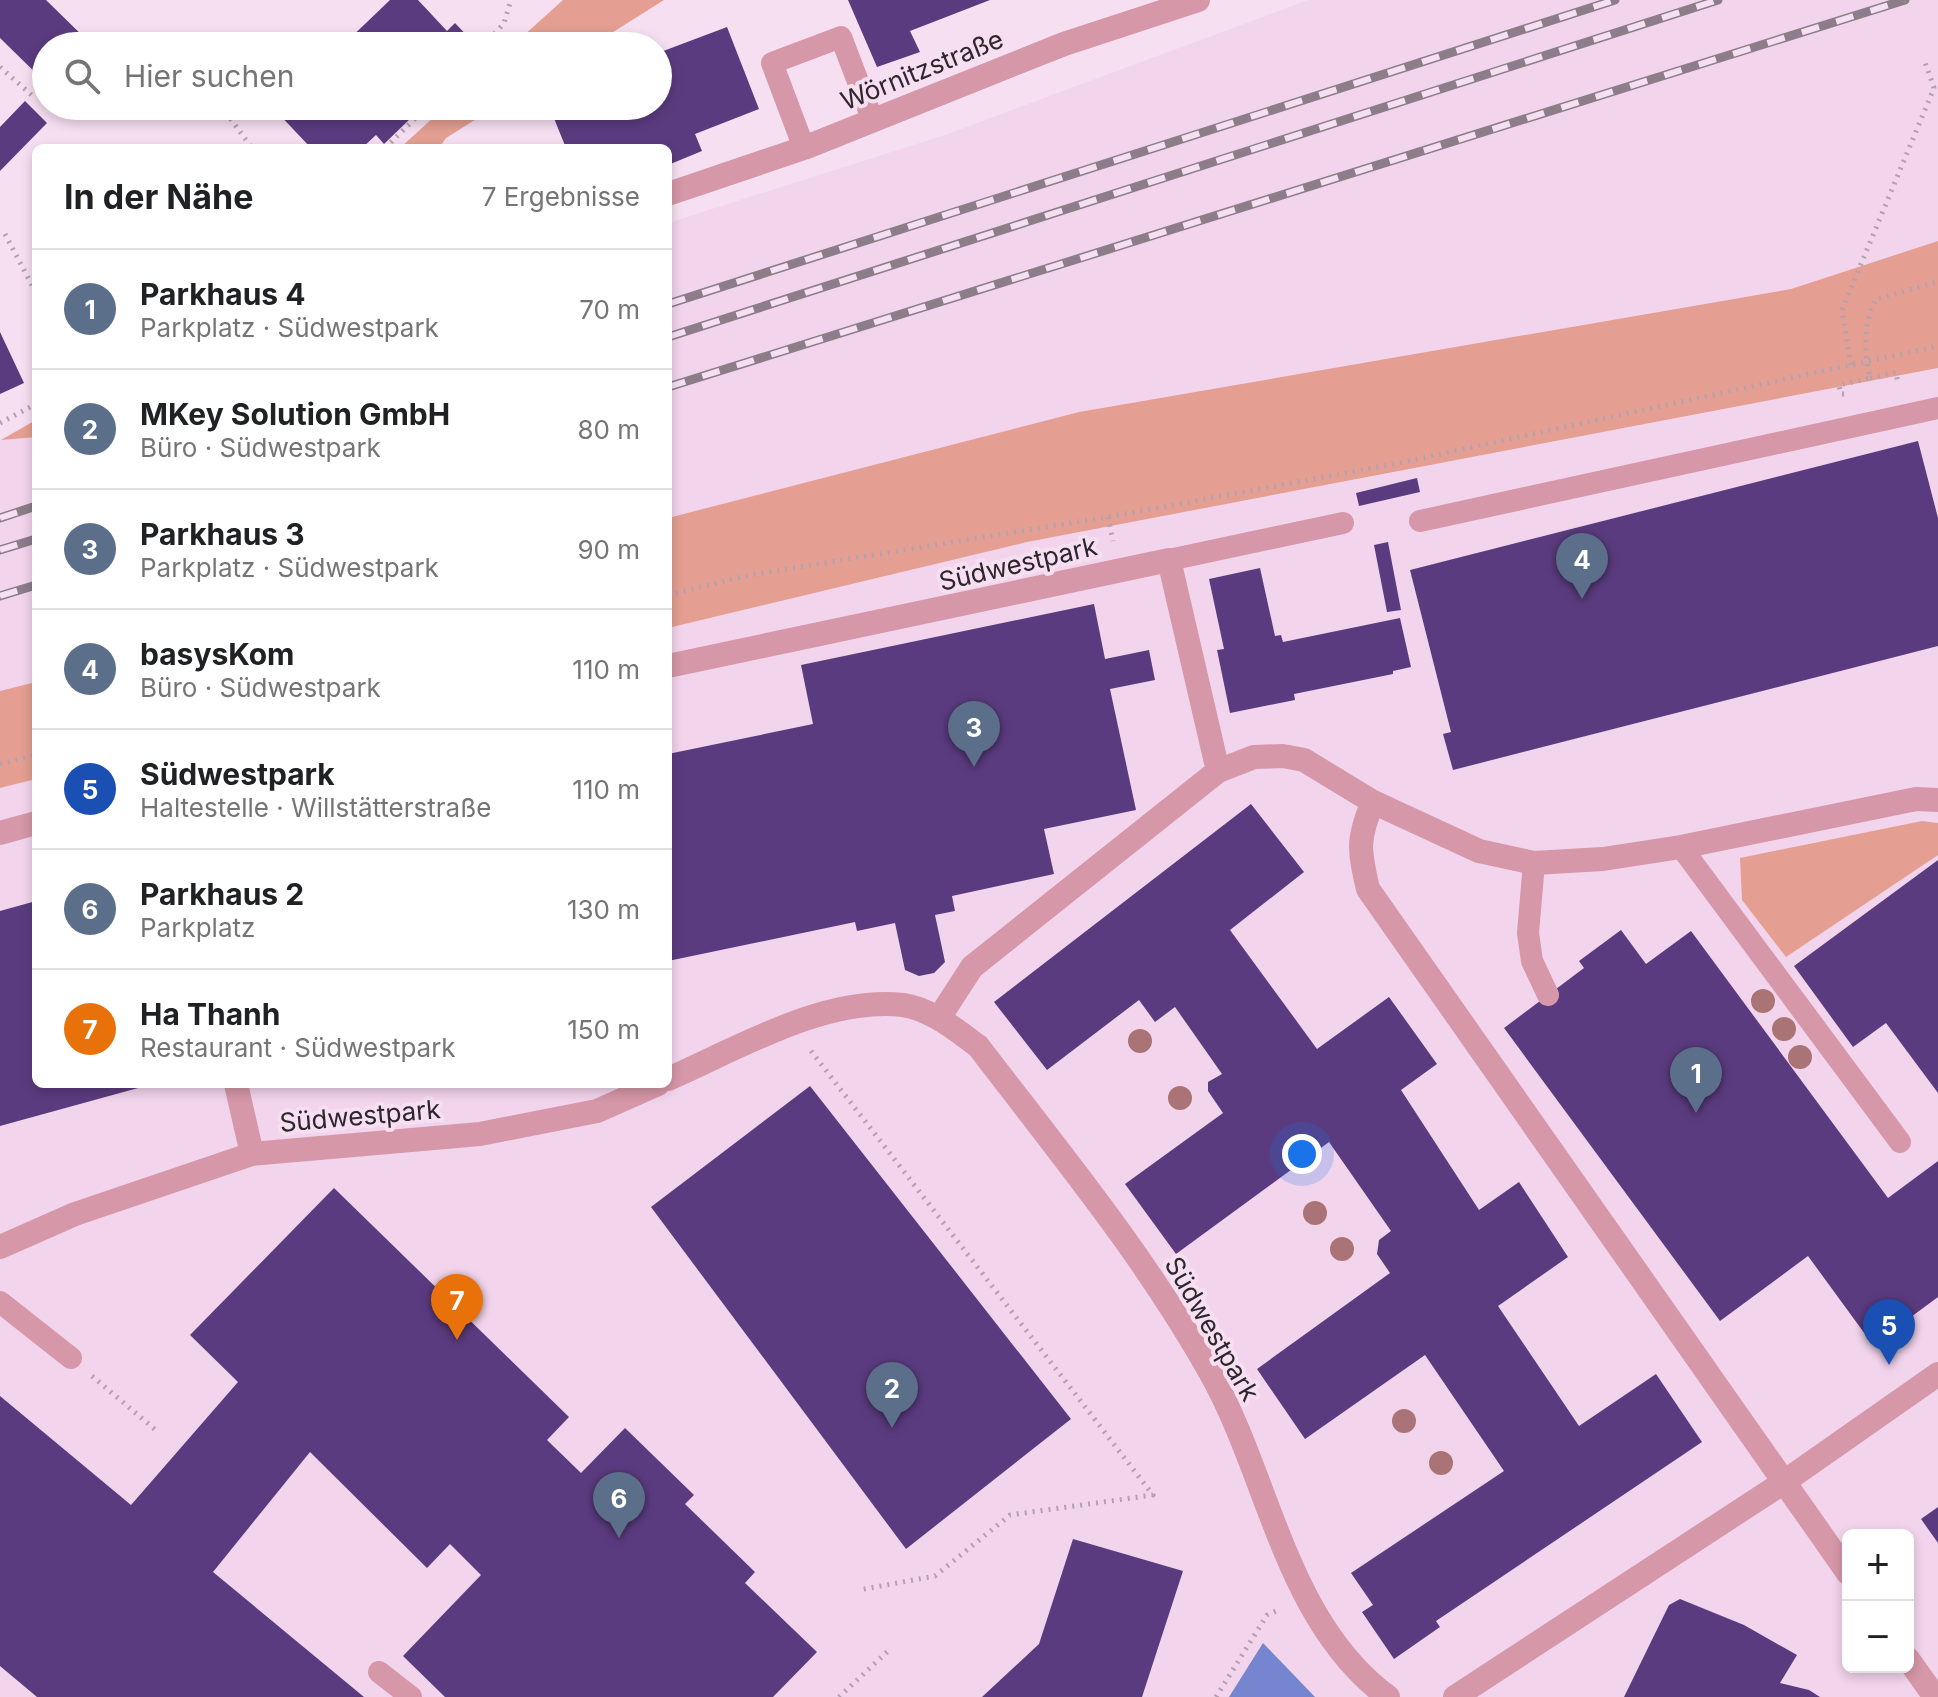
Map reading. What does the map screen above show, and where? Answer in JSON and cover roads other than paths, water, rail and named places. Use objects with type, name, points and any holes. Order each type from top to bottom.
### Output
[{"type":"street","name":"Wörnitzstraße","points":[[672,193],[804,148],[1064,44],[1198,0]]},
{"type":"street","name":"Südwestpark","points":[[672,665],[1169,560]]},
{"type":"street","points":[[1169,560],[1218,771]]},
{"type":"street","points":[[939,1018],[972,967],[1218,771],[1254,757],[1283,756],[1304,760],[1373,802],[1479,851],[1534,863],[1603,859],[1681,847],[1916,799],[1938,800]]},
{"type":"street","points":[[1373,802],[1363,825],[1359,849],[1368,889],[1842,1564]]},
{"type":"street","points":[[0,833],[32,824]]},
{"type":"street","name":"Südwestpark","points":[[672,1077],[791,1025],[862,1005],[905,1005],[939,1018],[978,1046],[1168,1299],[1212,1375],[1239,1430],[1278,1533],[1308,1597],[1335,1645],[1363,1679],[1388,1697]]},
{"type":"street","name":"Südwestpark","points":[[237,1088],[252,1154]]},
{"type":"street","name":"Südwestpark","points":[[0,1247],[75,1214],[252,1154],[480,1134],[597,1111],[649,1088]]},
{"type":"street","points":[[1455,1697],[1784,1482],[1938,1374]]},
{"type":"street","points":[[1914,1667],[1935,1697]]},
{"type":"lane","points":[[804,148],[772,63],[841,37],[873,121]]},
{"type":"lane","points":[[1420,521],[1938,408]]},
{"type":"lane","points":[[1169,560],[1343,523]]},
{"type":"lane","points":[[1681,847],[1900,1142]]},
{"type":"lane","points":[[1534,863],[1528,933],[1532,961],[1548,995]]},
{"type":"lane","points":[[0,1302],[71,1358]]},
{"type":"lane","points":[[379,1672],[411,1697]]},
{"type":"water","points":[[1263,1643],[1315,1697],[1229,1697]]},
{"type":"railway","points":[[672,303],[1615,0]]},
{"type":"railway","points":[[672,336],[1718,0]]},
{"type":"railway","points":[[672,386],[1905,0]]},
{"type":"railway","points":[[0,518],[32,507]]},
{"type":"railway","points":[[0,550],[32,540]]},
{"type":"railway","points":[[0,596],[32,586]]},
{"type":"place","name":"basysKom","points":[[1582,599]]},
{"type":"place","name":"Parkhaus 3","points":[[974,767]]},
{"type":"place","name":"Parkhaus 4","points":[[1696,1113]]},
{"type":"place","name":"Ha Thanh","points":[[457,1340]]},
{"type":"place","name":"Südwestpark","points":[[1889,1365]]},
{"type":"place","name":"MKey Solution GmbH","points":[[892,1428]]},
{"type":"place","name":"Parkhaus 2","points":[[619,1538]]}]
